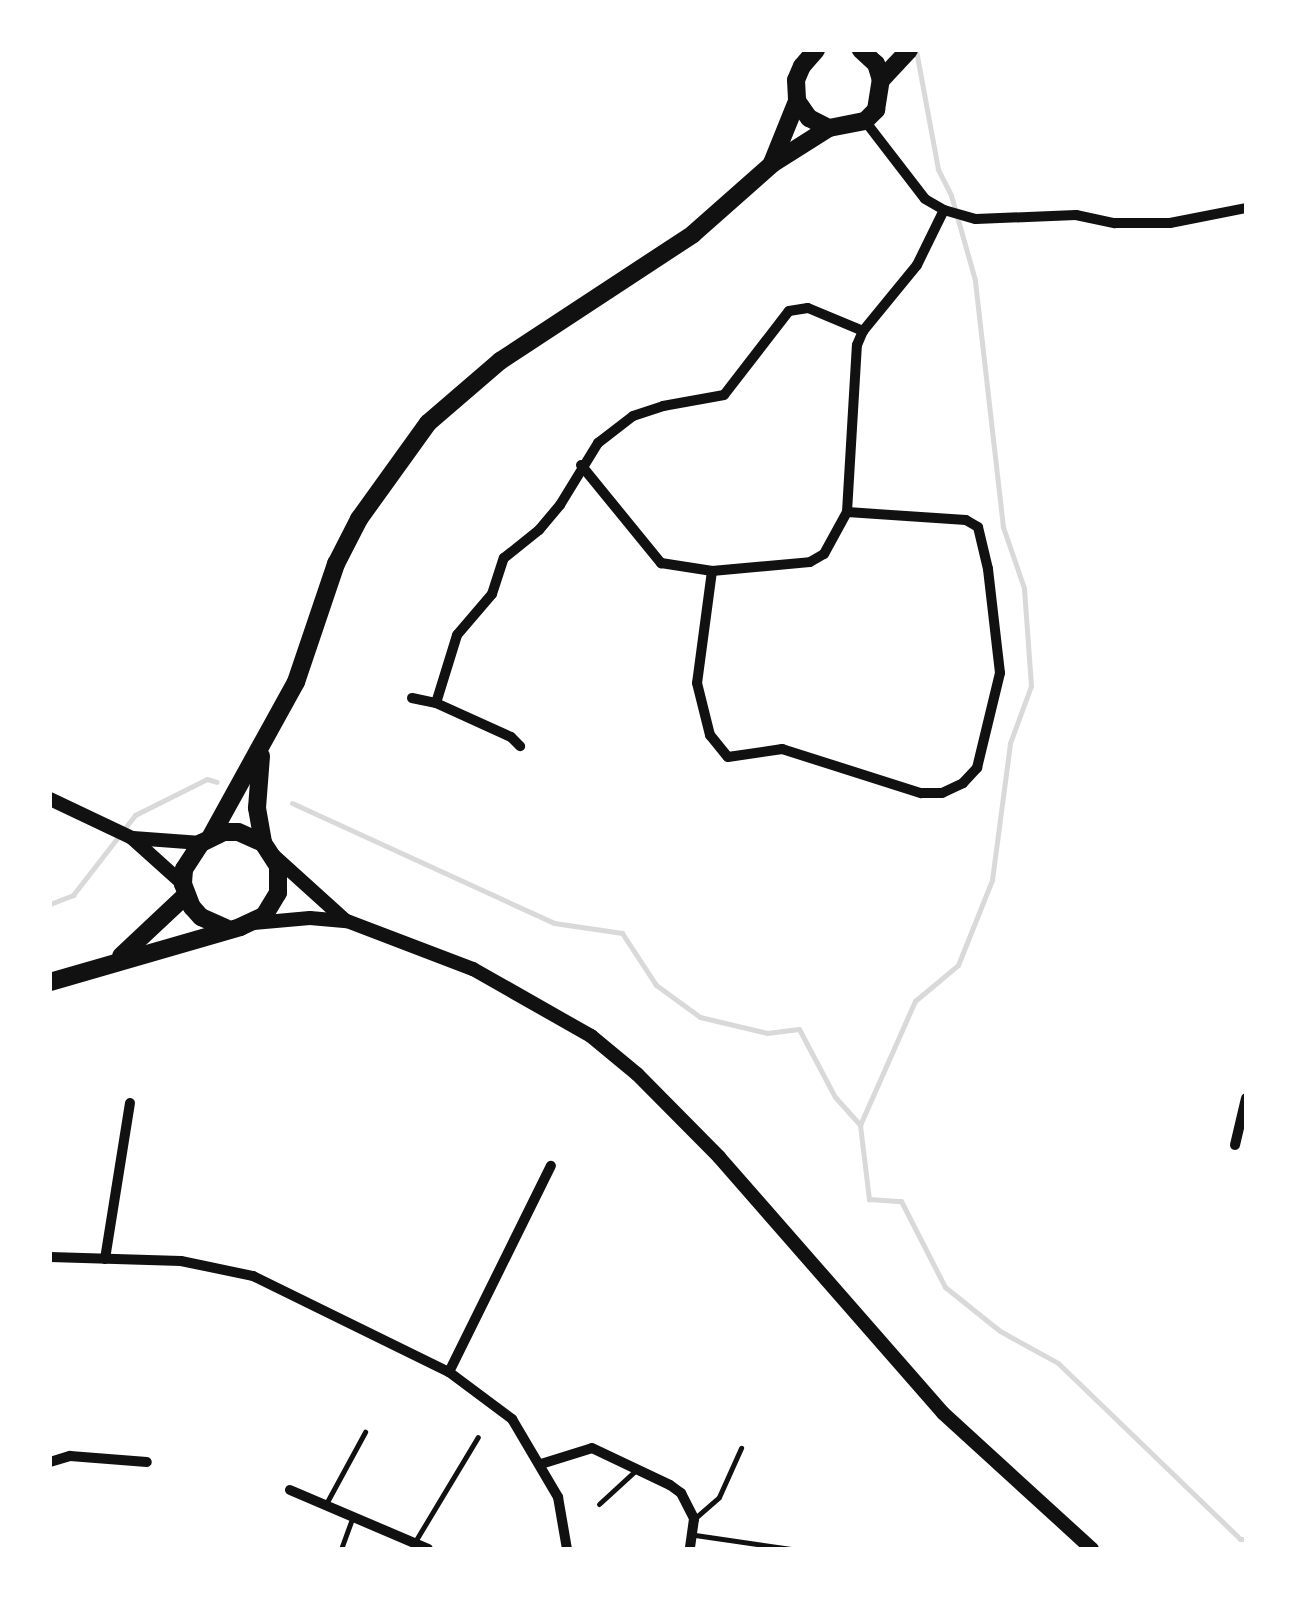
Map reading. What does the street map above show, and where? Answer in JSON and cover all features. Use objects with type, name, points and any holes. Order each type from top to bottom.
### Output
[{"type":"main road","points":[[816,50],[796,80],[798,101],[809,118],[829,128]]},
{"type":"main road","points":[[866,51],[881,80]]},
{"type":"main road","points":[[226,928],[201,918],[184,889],[184,868],[262,750],[296,682],[336,564],[358,519],[428,423],[500,361],[692,234],[772,164],[829,128],[865,121],[876,110],[881,80],[908,51]]},
{"type":"main road","points":[[772,164],[798,101]]},
{"type":"main road","points":[[50,982],[118,959],[253,923],[264,916],[278,893],[280,879],[256,808],[262,750]]},
{"type":"main road","points":[[206,840],[238,832],[268,849]]},
{"type":"main road","points":[[118,959],[157,927],[184,889]]},
{"type":"street","points":[[865,121],[910,182],[945,211],[976,219],[1076,215],[1115,222],[1170,222],[1246,208]]},
{"type":"street","points":[[582,465],[662,563],[712,571],[810,562],[831,544],[847,512],[853,472],[854,369],[863,330],[917,265],[945,211]]},
{"type":"street","points":[[436,703],[457,635],[492,594],[504,558],[539,530],[560,505],[598,442],[633,416],[724,394],[789,311],[808,308],[863,330]]},
{"type":"street","points":[[712,571],[696,683],[710,735],[728,757],[782,749],[920,794],[942,794],[962,783],[977,768],[1000,673],[988,569],[978,528],[966,520],[847,512]]},
{"type":"street","points":[[412,698],[436,703],[511,737],[520,746]]},
{"type":"street","points":[[50,799],[129,836],[184,889]]},
{"type":"street","points":[[129,836],[206,840]]},
{"type":"street","points":[[268,849],[347,921]]},
{"type":"street","points":[[253,923],[310,918],[347,921],[514,990],[591,1036],[626,1064],[719,1157],[943,1413],[1092,1549]]},
{"type":"street","points":[[1235,1145],[1246,1098]]},
{"type":"street","points":[[105,1259],[130,1103]]},
{"type":"street","points":[[449,1372],[551,1166]]},
{"type":"street","points":[[50,1257],[181,1261],[253,1276],[449,1372],[512,1419],[558,1497],[567,1549]]},
{"type":"street","points":[[541,1464],[592,1448],[681,1493],[694,1518],[695,1535],[690,1549]]},
{"type":"street","points":[[50,1462],[70,1456],[148,1462]]},
{"type":"street","points":[[290,1490],[416,1540],[428,1549]]},
{"type":"lane","points":[[327,1502],[364,1432]]},
{"type":"lane","points":[[416,1540],[478,1437]]},
{"type":"lane","points":[[694,1518],[720,1497],[741,1448]]},
{"type":"lane","points":[[599,1504],[637,1468]]},
{"type":"lane","points":[[341,1549],[353,1516]]},
{"type":"lane","points":[[695,1535],[791,1549]]},
{"type":"waterway","points":[[860,1125],[915,1001],[958,965],[992,880],[1010,743],[1031,686],[1024,588],[1003,527],[975,280],[951,195],[938,169],[916,50]]},
{"type":"waterway","points":[[50,904],[73,895],[135,815],[207,779],[217,782]]},
{"type":"waterway","points":[[292,803],[554,923],[622,933],[656,985],[700,1017],[767,1033],[799,1029],[835,1097],[860,1125],[869,1199],[901,1201],[945,1287],[1000,1331],[1058,1363],[1240,1539],[1246,1539]]}]
